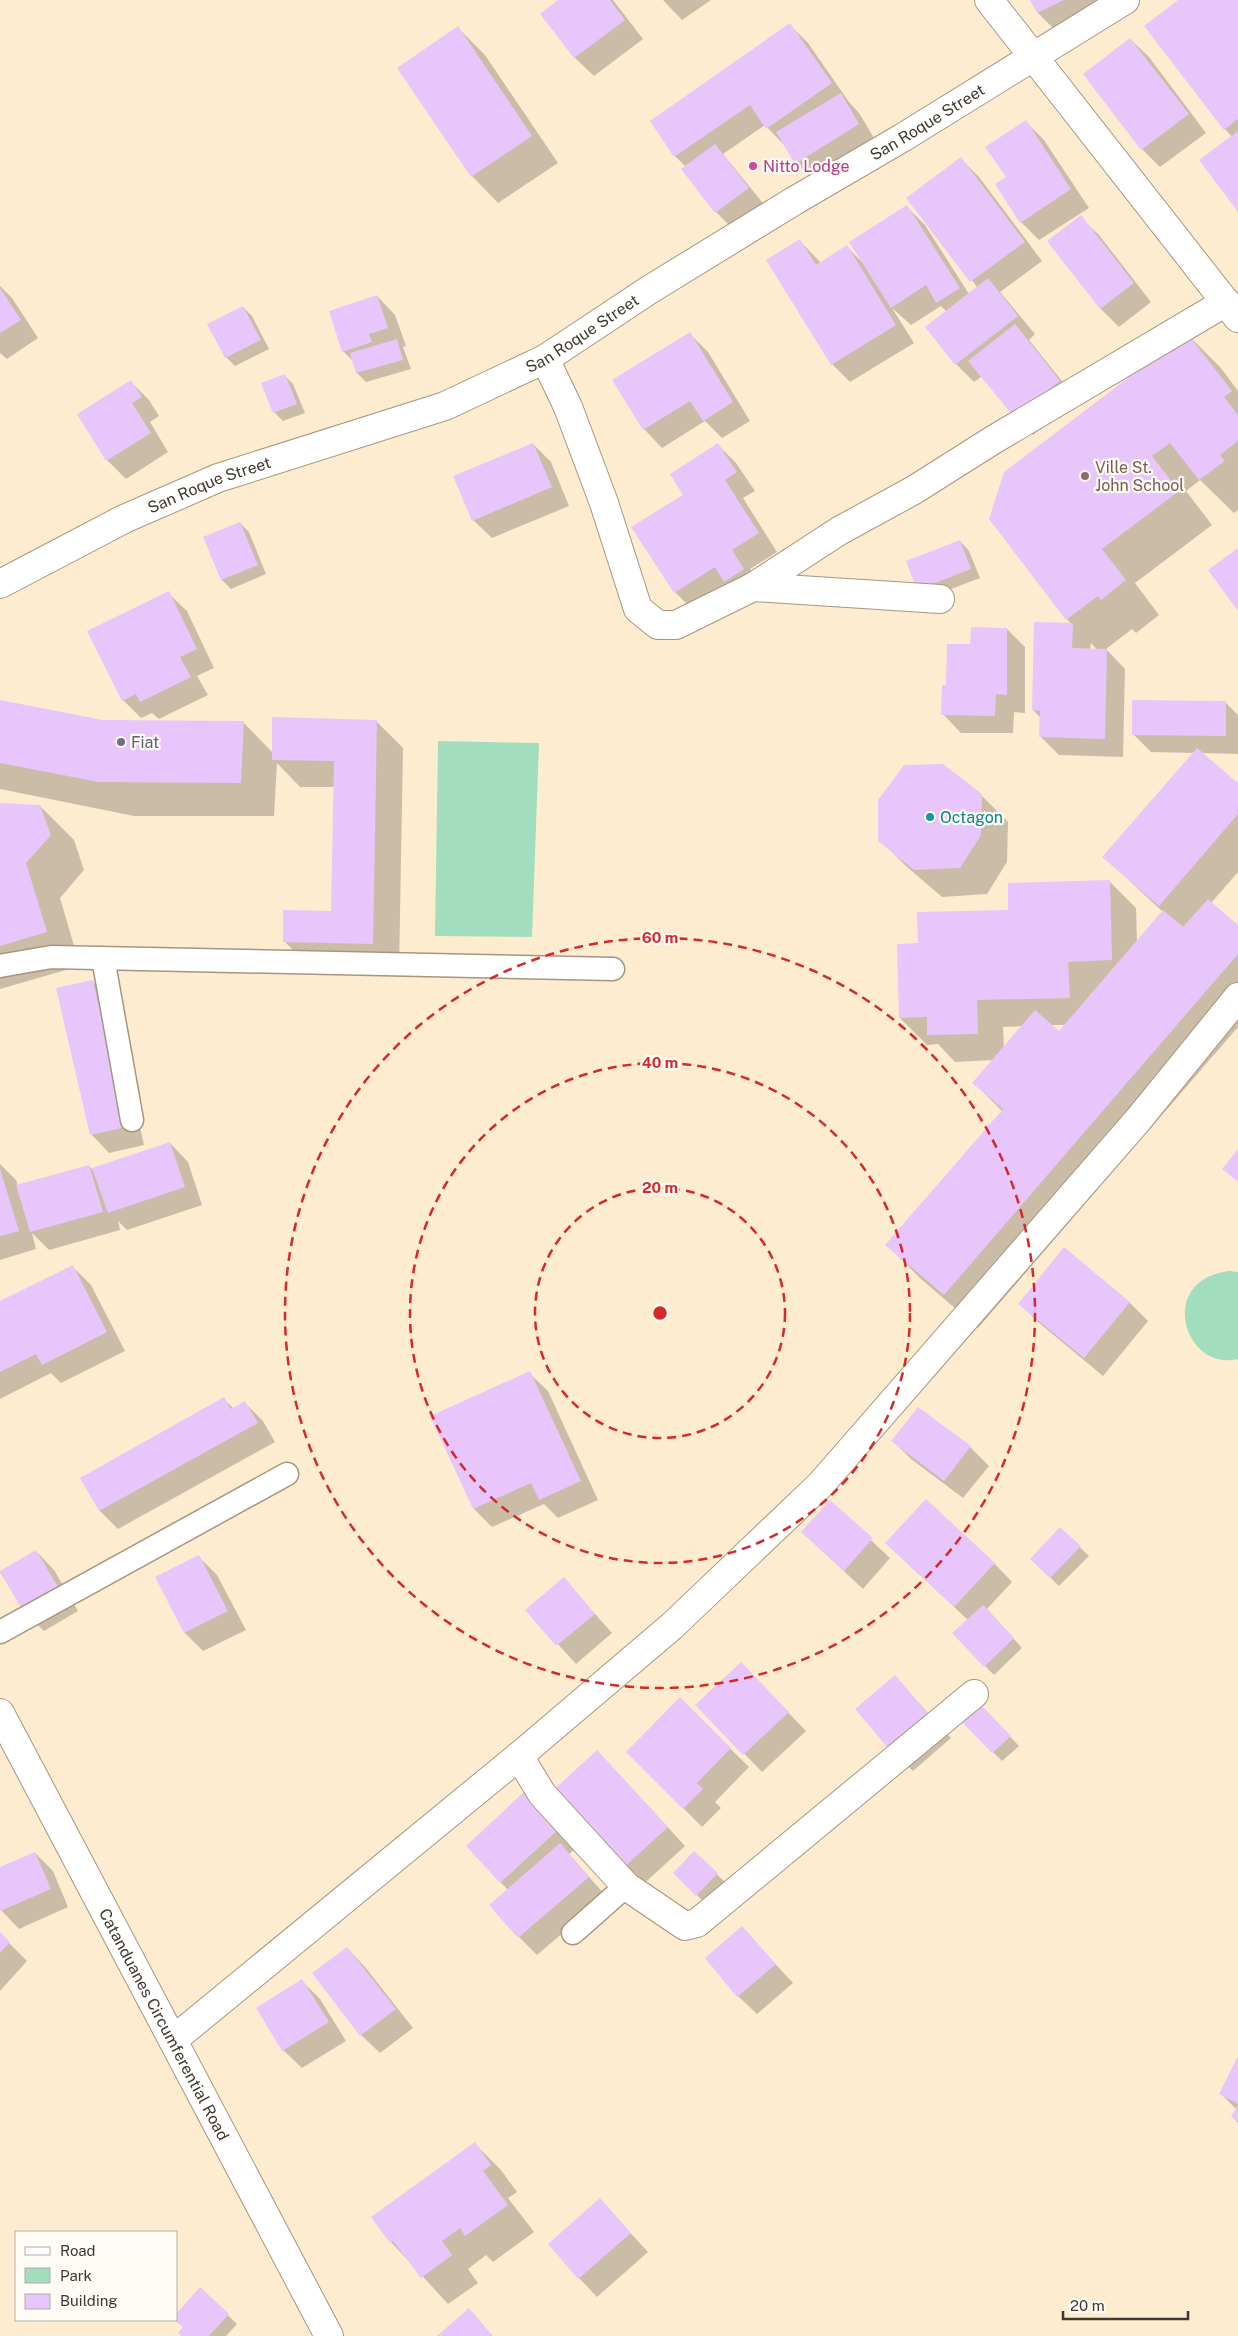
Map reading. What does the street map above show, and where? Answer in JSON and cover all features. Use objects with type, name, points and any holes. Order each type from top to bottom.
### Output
[{"type":"street","points":[[545,359],[568,407],[604,503],[638,609],[658,625],[676,625],[752,587],[839,531],[914,490],[993,440],[1232,310],[989,0]]},
{"type":"street","name":"San Roque Street","points":[[0,584],[124,519],[218,478],[446,406],[545,359],[649,290],[1034,58],[1125,0]]},
{"type":"street","points":[[752,587],[940,599]]},
{"type":"street","points":[[174,2040],[519,1756],[672,1626],[821,1484],[1138,1120],[1238,997]]},
{"type":"street","points":[[519,1756],[542,1794],[626,1886],[684,1926],[697,1923],[974,1694]]},
{"type":"street","name":"Catanduanes Circumferential Road","points":[[0,1713],[174,2040],[328,2336]]},
{"type":"lane","points":[[0,966],[50,957],[613,969]]},
{"type":"lane","points":[[103,958],[132,1120]]},
{"type":"lane","points":[[0,1632],[287,1474]]},
{"type":"lane","points":[[573,1934],[626,1886]]},
{"type":"green space","points":[[438,741],[539,743],[532,937],[435,936]]},
{"type":"green space","points":[[1229,1271],[1238,1272],[1238,1359],[1219,1359],[1204,1352],[1192,1339],[1186,1323],[1186,1306],[1192,1290],[1206,1278]]},
{"type":"building","points":[[558,0],[610,0],[625,20],[574,58],[540,14]]},
{"type":"building","points":[[1030,0],[1064,0],[1037,13]]},
{"type":"building","points":[[1178,0],[1238,0],[1238,119],[1224,130],[1144,26]]},
{"type":"building","points":[[790,23],[832,83],[766,129],[750,105],[674,157],[650,121]]},
{"type":"building","points":[[458,26],[532,136],[471,177],[397,68]]},
{"type":"building","points":[[1130,38],[1189,114],[1141,150],[1083,74]]},
{"type":"building","points":[[841,93],[859,124],[795,164],[776,132]]},
{"type":"building","points":[[1026,120],[1071,189],[1020,223],[995,184],[1006,177],[985,147]]},
{"type":"building","points":[[1238,131],[1238,212],[1199,160]]},
{"type":"building","points":[[715,144],[749,188],[715,213],[681,169]]},
{"type":"building","points":[[961,157],[1025,242],[970,282],[906,198]]},
{"type":"building","points":[[907,205],[960,288],[936,303],[926,285],[891,308],[849,242]]},
{"type":"building","points":[[1081,215],[1134,283],[1100,309],[1047,241]]},
{"type":"building","points":[[800,239],[816,265],[847,245],[896,325],[831,365],[766,260]]},
{"type":"building","points":[[988,278],[1018,316],[955,365],[925,327]]},
{"type":"building","points":[[0,288],[21,320],[0,333]]},
{"type":"building","points":[[377,295],[388,328],[369,334],[372,342],[342,352],[329,311]]},
{"type":"building","points":[[243,306],[261,340],[225,358],[207,324]]},
{"type":"building","points":[[1015,324],[1060,381],[1014,417],[968,361]]},
{"type":"building","points":[[690,332],[733,402],[703,421],[690,401],[643,430],[612,380]]},
{"type":"building","name":"Ville St. John School","points":[[1187,333],[1232,391],[1224,397],[1238,415],[1238,441],[1220,455],[1225,461],[1199,480],[1170,443],[1152,456],[1179,491],[1102,549],[1126,580],[1101,600],[1098,596],[1066,620],[989,519],[1004,472]]},
{"type":"building","points":[[397,339],[403,360],[356,373],[350,353]]},
{"type":"building","points":[[285,374],[297,404],[273,413],[261,383]]},
{"type":"building","points":[[131,380],[142,397],[132,403],[151,433],[106,461],[77,414]]},
{"type":"building","points":[[533,443],[552,487],[472,521],[453,476]]},
{"type":"building","points":[[718,443],[737,472],[725,480],[759,533],[732,550],[744,569],[724,582],[715,567],[674,593],[631,527],[683,495],[670,474]]},
{"type":"building","points":[[240,522],[258,565],[221,580],[203,537]]},
{"type":"building","points":[[960,540],[971,569],[917,590],[906,561]]},
{"type":"building","points":[[1238,548],[1238,611],[1208,570]]},
{"type":"building","points":[[169,591],[197,649],[180,657],[191,677],[140,702],[136,694],[122,701],[87,631]]},
{"type":"building","points":[[1034,622],[1073,623],[1072,648],[1107,649],[1105,739],[1039,737],[1040,711],[1032,710]]},
{"type":"building","points":[[971,627],[1007,628],[1007,695],[996,694],[995,716],[941,715],[942,685],[946,685],[947,644],[970,644]]},
{"type":"building","name":"Fiat","points":[[0,700],[103,720],[244,721],[241,783],[99,782],[0,763]]},
{"type":"building","points":[[1132,700],[1226,701],[1226,736],[1132,735]]},
{"type":"building","points":[[272,717],[377,720],[373,944],[283,942],[283,910],[331,911],[334,761],[272,760]]},
{"type":"building","points":[[1197,748],[1238,783],[1238,814],[1159,906],[1102,857]]},
{"type":"building","name":"Octagon","points":[[943,764],[982,794],[981,835],[960,868],[914,870],[878,841],[878,800],[904,765]]},
{"type":"building","points":[[0,803],[40,805],[51,835],[26,863],[47,932],[0,946]]},
{"type":"building","points":[[1110,880],[1112,960],[1068,962],[1070,998],[977,1000],[978,1034],[927,1035],[927,1017],[899,1018],[897,944],[918,943],[917,912],[1008,910],[1008,883]]},
{"type":"building","points":[[1208,899],[1238,925],[1238,954],[944,1295],[885,1245],[1003,1109],[972,1083],[1035,1010],[1059,1031],[1163,910],[1183,927]]},
{"type":"building","points":[[93,980],[126,1127],[90,1135],[56,988]]},
{"type":"building","points":[[170,1142],[185,1187],[108,1213],[92,1168]]},
{"type":"building","points":[[1238,1149],[1238,1182],[1222,1169]]},
{"type":"building","points":[[89,1165],[103,1212],[30,1232],[16,1185]]},
{"type":"building","points":[[0,1169],[19,1231],[0,1236]]},
{"type":"building","points":[[1064,1247],[1130,1302],[1084,1358],[1018,1304]]},
{"type":"building","points":[[73,1265],[107,1332],[42,1365],[36,1354],[0,1372],[0,1301]]},
{"type":"building","points":[[530,1371],[581,1481],[539,1500],[531,1483],[473,1509],[430,1416]]},
{"type":"building","points":[[224,1397],[231,1409],[245,1401],[258,1423],[99,1511],[80,1478]]},
{"type":"building","points":[[918,1407],[971,1446],[944,1481],[891,1441]]},
{"type":"building","points":[[926,1499],[995,1563],[954,1607],[885,1543]]},
{"type":"building","points":[[830,1500],[873,1538],[844,1571],[801,1532]]},
{"type":"building","points":[[1060,1527],[1081,1546],[1050,1578],[1030,1559]]},
{"type":"building","points":[[36,1550],[61,1592],[24,1613],[0,1571]]},
{"type":"building","points":[[199,1555],[228,1611],[184,1633],[155,1577]]},
{"type":"building","points":[[564,1577],[595,1614],[556,1646],[525,1610]]},
{"type":"building","points":[[983,1605],[1014,1638],[984,1667],[952,1633]]},
{"type":"building","points":[[741,1662],[789,1712],[743,1755],[695,1705]]},
{"type":"building","points":[[895,1675],[933,1719],[893,1754],[855,1709]]},
{"type":"building","points":[[680,1697],[731,1748],[697,1783],[703,1789],[683,1809],[626,1752]]},
{"type":"building","points":[[980,1704],[1011,1736],[992,1753],[962,1722]]},
{"type":"building","points":[[597,1750],[668,1827],[619,1872],[547,1796]]},
{"type":"building","points":[[526,1790],[561,1827],[500,1883],[466,1846]]},
{"type":"building","points":[[560,1843],[589,1877],[518,1938],[489,1905]]},
{"type":"building","points":[[694,1851],[718,1873],[696,1896],[673,1873]]},
{"type":"building","points":[[35,1852],[51,1889],[0,1911],[0,1867]]},
{"type":"building","points":[[742,1926],[776,1964],[737,1997],[705,1958]]},
{"type":"building","points":[[0,1932],[10,1942],[0,1953]]},
{"type":"building","points":[[347,1947],[396,2009],[360,2036],[312,1973]]},
{"type":"building","points":[[302,1979],[329,2022],[282,2051],[256,2008]]},
{"type":"building","points":[[1238,2056],[1238,2104],[1219,2094]]},
{"type":"building","points":[[1238,2105],[1238,2121],[1231,2117]]},
{"type":"building","points":[[475,2142],[491,2165],[483,2171],[508,2205],[465,2236],[460,2228],[442,2241],[452,2255],[421,2278],[393,2241],[390,2243],[371,2217]]},
{"type":"building","points":[[600,2198],[631,2233],[578,2279],[548,2244]]},
{"type":"building","points":[[200,2287],[229,2314],[209,2336],[181,2336],[178,2333],[183,2327],[175,2321],[178,2321],[178,2312]]},
{"type":"building","points":[[469,2308],[493,2336],[437,2336]]},
{"type":"place","name":"Nitto Lodge","points":[[753,166]]},
{"type":"place","name":"Ville St. John School","points":[[1085,476]]},
{"type":"place","name":"Fiat","points":[[121,742]]},
{"type":"place","name":"Octagon","points":[[930,817]]}]
